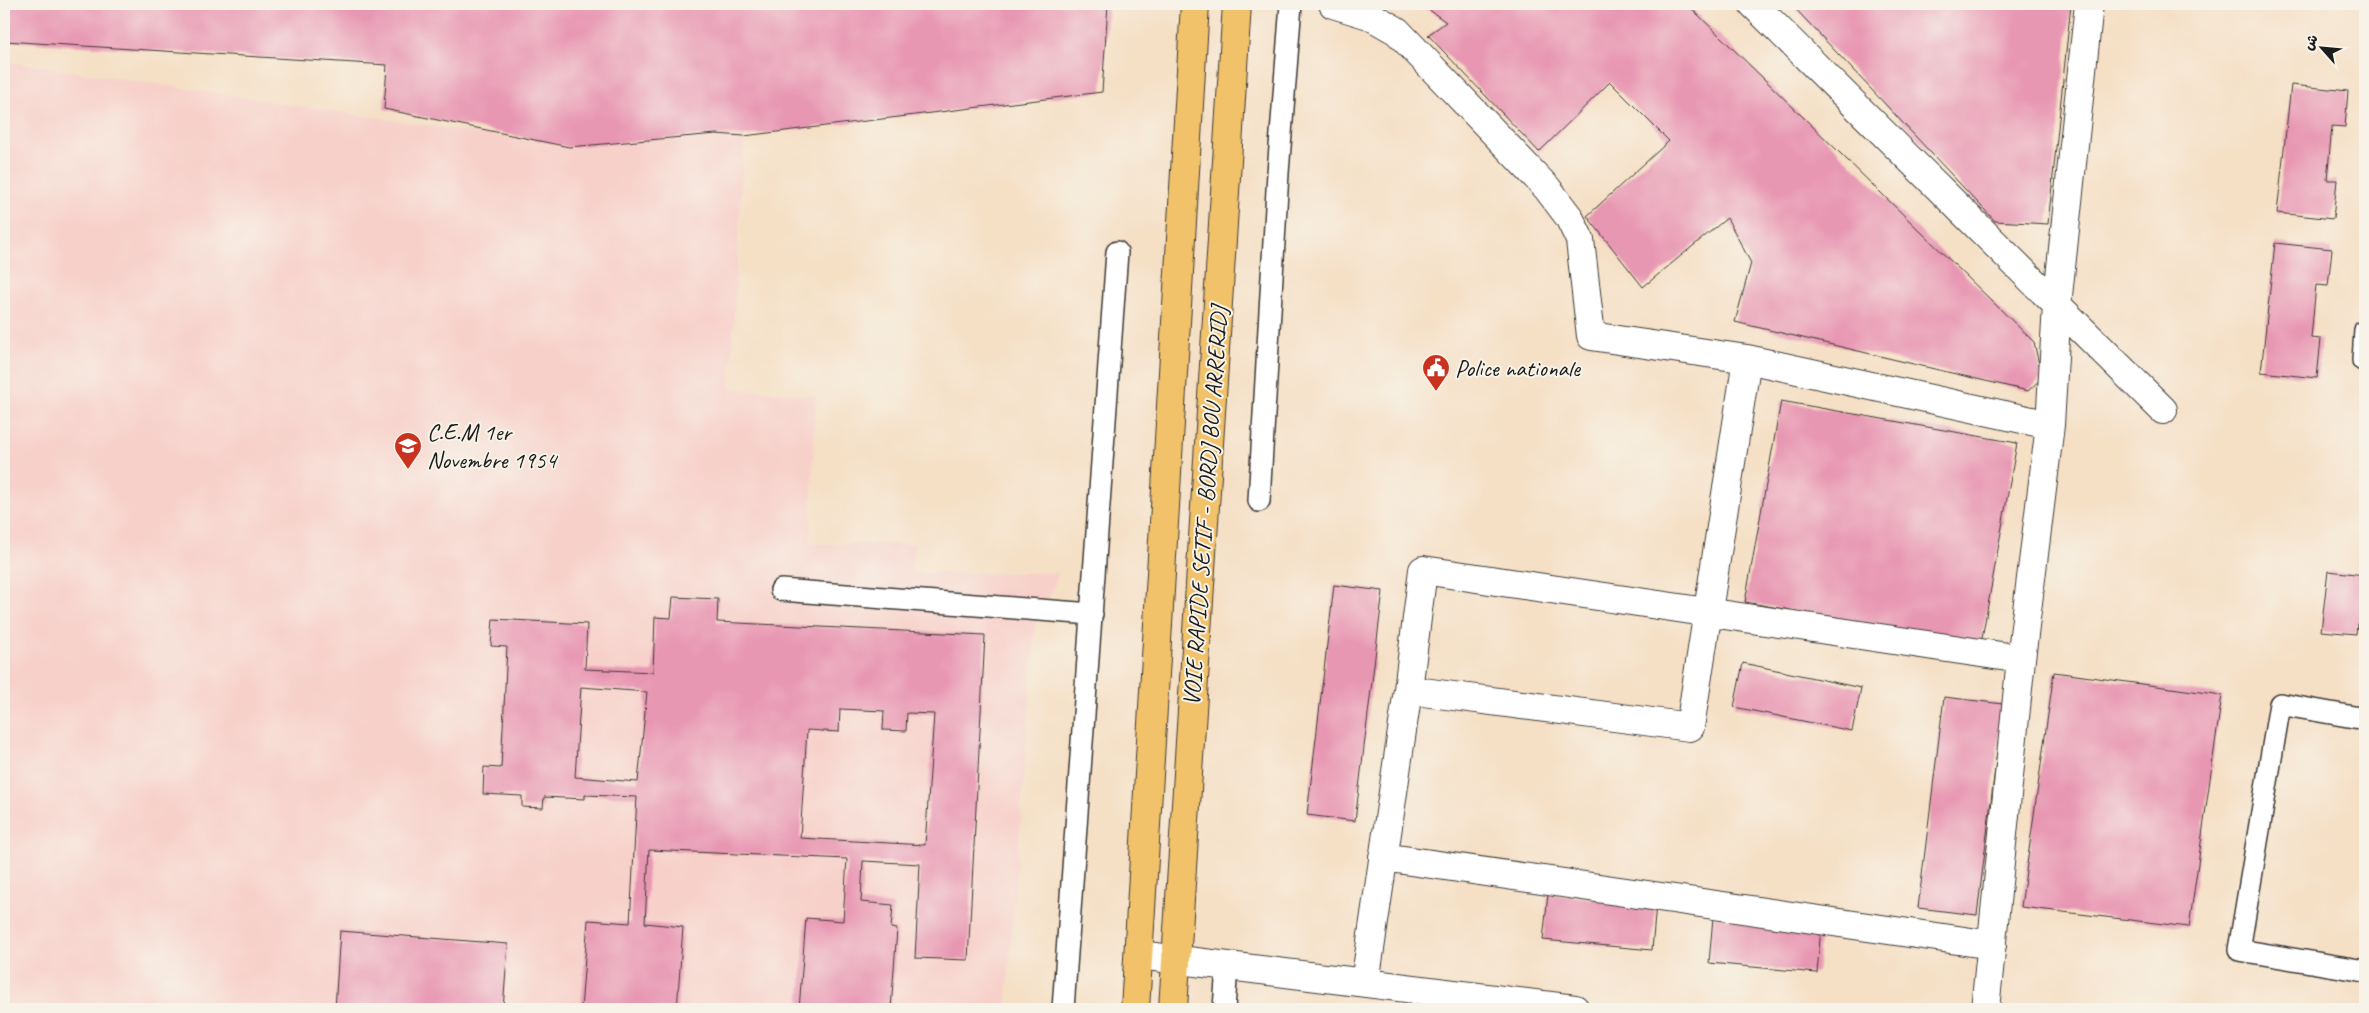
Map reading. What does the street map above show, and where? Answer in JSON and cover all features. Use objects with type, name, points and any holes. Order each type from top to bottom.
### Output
[{"type":"highway","name":"VOIE RAPIDE SETIF - BORDJ BOU ARRERIDJ","points":[[1135,1009],[1195,4]]},
{"type":"highway","name":"VOIE RAPIDE SETIF - BORDJ BOU ARRERIDJ","points":[[1173,1009],[1237,4]]},
{"type":"street","points":[[1333,4],[1369,15],[1397,31],[1548,188],[1569,217],[1580,240],[1591,336],[1747,359],[2050,426]]},
{"type":"street","points":[[1753,4],[2163,410]]},
{"type":"street","points":[[1985,1009],[2021,659],[2050,426],[2057,305],[2089,4]]},
{"type":"street","points":[[1408,690],[1690,727],[1747,359]]},
{"type":"street","points":[[1365,983],[1408,690],[1423,570],[2021,659]]},
{"type":"street","points":[[1383,857],[1992,945]]},
{"type":"street","points":[[1139,955],[1575,1009]]},
{"type":"lane","points":[[1259,501],[1278,173],[1291,4]]},
{"type":"lane","points":[[1063,1009],[1117,252]]},
{"type":"lane","points":[[2365,330],[2363,360],[2365,361]]},
{"type":"lane","points":[[781,590],[1092,614]]},
{"type":"lane","points":[[2365,719],[2280,704],[2239,950],[2365,971]]},
{"type":"lane","points":[[1224,1009],[1227,966]]},
{"type":"shaded area","name":"C.E.M 1er Novembre 1954","points":[[4,61],[569,147],[716,134],[744,136],[730,388],[815,396],[810,544],[914,544],[911,573],[1059,573],[1035,628],[1006,1009],[4,1009]]},
{"type":"building","points":[[4,4],[1108,4],[1102,92],[744,136],[716,134],[569,147],[384,109],[387,65],[4,41]]},
{"type":"building","points":[[1421,4],[1687,4],[2034,342],[2042,378],[2028,391],[1735,322],[1751,263],[1727,218],[1643,287],[1587,216],[1669,141],[1610,82],[1539,152],[1428,35],[1446,22]]},
{"type":"building","points":[[1791,4],[2071,4],[2048,224],[1995,221]]},
{"type":"building","points":[[2291,85],[2348,91],[2345,127],[2332,126],[2327,180],[2337,180],[2333,219],[2277,213]]},
{"type":"building","points":[[2275,243],[2332,249],[2328,286],[2316,285],[2311,338],[2321,339],[2317,378],[2261,372]]},
{"type":"building","points":[[1781,401],[2017,443],[1981,644],[1745,602]]},
{"type":"building","points":[[2328,571],[2365,575],[2365,625],[2357,624],[2356,634],[2321,631]]},
{"type":"building","points":[[1334,585],[1383,591],[1355,821],[1307,815]]},
{"type":"building","points":[[673,597],[718,599],[717,622],[985,635],[968,960],[915,958],[920,864],[863,861],[861,902],[893,905],[891,928],[897,929],[891,1009],[799,1009],[806,918],[843,921],[847,859],[649,850],[645,923],[683,927],[677,1009],[581,1009],[588,920],[630,923],[637,797],[585,795],[585,799],[544,797],[543,808],[522,807],[522,796],[483,794],[484,767],[501,768],[507,647],[491,646],[493,619],[587,624],[585,669],[653,672],[655,617],[671,618]],"holes":[[[581,687],[647,692],[638,782],[575,777]],[[840,709],[884,711],[883,730],[906,731],[907,713],[934,714],[925,845],[800,838],[807,730],[839,732]]]},
{"type":"building","points":[[1743,663],[1861,688],[1852,731],[1734,707]]},
{"type":"building","points":[[2054,672],[2222,695],[2189,927],[2021,907]]},
{"type":"building","points":[[1944,697],[2003,704],[1977,915],[1918,908]]},
{"type":"building","points":[[1548,894],[1656,904],[1652,950],[1543,940]]},
{"type":"building","points":[[1713,917],[1821,927],[1817,973],[1709,963]]},
{"type":"building","points":[[340,931],[508,944],[503,1009],[335,1009]]},
{"type":"place","name":"Police nationale","points":[[1436,392]]},
{"type":"place","name":"C.E.M 1er Novembre 1954","points":[[408,470]]}]
